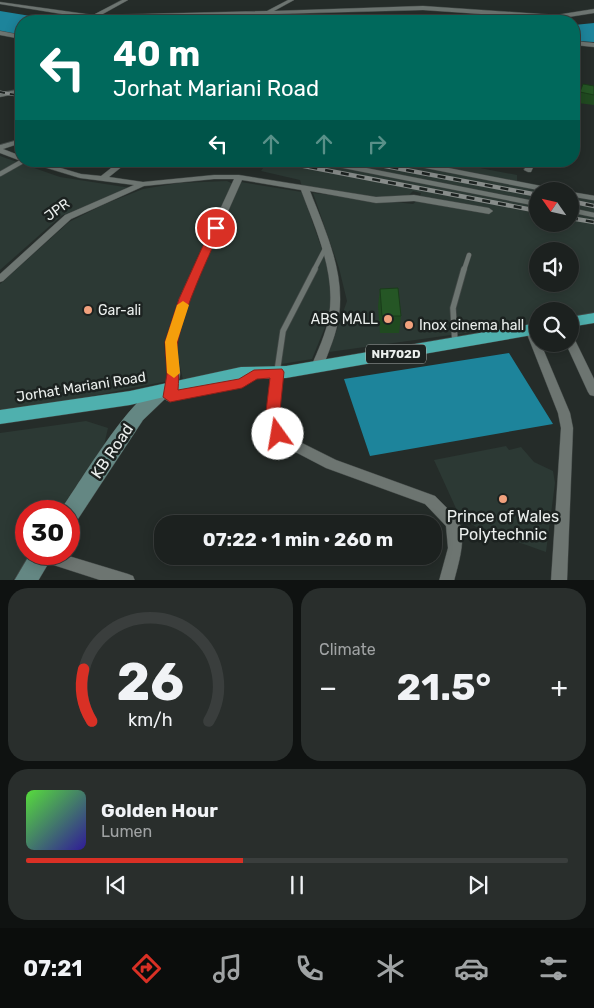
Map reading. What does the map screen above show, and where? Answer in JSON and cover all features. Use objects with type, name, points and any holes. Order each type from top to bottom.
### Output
[{"type":"highway","points":[[579,320],[594,318]]},
{"type":"highway","name":"Jorhat Mariani Road","points":[[0,416],[242,383],[254,375],[456,343],[529,329]]},
{"type":"highway","name":"Jorhat Mariani Road","points":[[0,426],[76,417],[163,395]]},
{"type":"street","points":[[97,15],[126,0]]},
{"type":"street","points":[[266,12],[292,0]]},
{"type":"street","points":[[0,3],[80,15]]},
{"type":"street","points":[[197,15],[217,6]]},
{"type":"street","points":[[197,15],[431,8],[533,15]]},
{"type":"street","points":[[573,15],[594,11]]},
{"type":"street","points":[[0,33],[15,37]]},
{"type":"street","points":[[0,38],[15,39]]},
{"type":"street","points":[[580,44],[594,45]]},
{"type":"street","points":[[0,87],[15,90]]},
{"type":"street","points":[[0,95],[15,92]]},
{"type":"street","points":[[0,148],[15,143]]},
{"type":"street","points":[[0,148],[15,156]]},
{"type":"street","points":[[49,167],[74,174],[143,184],[214,177],[239,177],[382,200],[414,198],[489,211]]},
{"type":"street","points":[[102,179],[118,167]]},
{"type":"street","points":[[163,395],[174,374],[171,342],[184,299],[239,177]]},
{"type":"street","name":"JPR","points":[[0,279],[68,217],[143,184]]},
{"type":"street","points":[[305,189],[331,261],[334,316],[317,366]]},
{"type":"street","points":[[542,352],[564,413],[567,428],[558,580]]},
{"type":"street","points":[[576,352],[594,392]]},
{"type":"street","points":[[277,372],[272,420],[275,428],[284,440],[331,464],[430,500],[453,523],[455,548],[446,580]]},
{"type":"street","name":"KB Road","points":[[80,500],[132,422],[163,395]]},
{"type":"street","points":[[25,580],[35,565]]},
{"type":"street","points":[[79,565],[128,580]]},
{"type":"lane","points":[[0,174],[15,164]]},
{"type":"lane","points":[[350,167],[529,202]]},
{"type":"lane","points":[[432,167],[529,186]]},
{"type":"lane","points":[[579,196],[594,198]]},
{"type":"lane","points":[[579,212],[594,215]]},
{"type":"lane","points":[[277,372],[284,331],[326,247]]},
{"type":"lane","points":[[456,343],[451,312],[470,255]]},
{"type":"shaded area","points":[[0,156],[15,161],[15,167],[31,167],[60,177],[131,188],[61,216],[0,270]]},
{"type":"shaded area","points":[[264,167],[475,167],[517,175],[517,182],[529,184],[529,232],[579,232],[579,194],[594,197],[594,315],[579,317],[579,302],[529,302],[529,324],[329,352],[347,301],[339,268],[313,193],[413,204],[419,199],[421,193],[413,191],[409,195],[374,198],[302,187],[300,180],[261,171]]},
{"type":"shaded area","name":"Gar-ali","points":[[227,181],[233,184],[196,260],[164,344],[168,381],[31,408],[0,410],[0,284],[69,222],[105,204],[143,189],[179,183]]},
{"type":"shaded area","name":"Gar-ali","points":[[241,182],[302,192],[335,287],[328,320],[312,359],[183,380],[175,343],[197,277]]},
{"type":"shaded area","points":[[86,421],[108,428],[101,458],[71,500],[15,500],[15,565],[24,565],[13,580],[0,580],[0,433]]},
{"type":"shaded area","name":"Prince of Wales Polytechnic","points":[[506,446],[509,450],[521,447],[534,462],[553,471],[555,483],[546,552],[476,527],[459,515],[434,460]]},
{"type":"water","points":[[0,11],[24,15],[15,15],[15,34],[0,32]]},
{"type":"water","points":[[349,14],[368,15],[326,15]]},
{"type":"water","points":[[594,23],[594,42],[580,41],[580,24]]},
{"type":"water","points":[[509,353],[553,424],[370,456],[344,379]]},
{"type":"building","points":[[583,84],[594,86],[594,95],[580,92]]},
{"type":"building","points":[[398,288],[401,316],[382,316],[380,289]]},
{"type":"railway","points":[[0,92],[15,95]]},
{"type":"railway","points":[[309,167],[529,209]]},
{"type":"railway","points":[[391,167],[529,193]]},
{"type":"railway","points":[[579,203],[594,206]]},
{"type":"railway","points":[[579,220],[594,222]]},
{"type":"slow traffic","points":[[174,373],[171,342],[183,305]]},
{"type":"place","name":"Gar-ali","points":[[88,310]]},
{"type":"place","name":"ABS MALL","points":[[388,319]]},
{"type":"place","name":"Inox cinema hall","points":[[409,325]]},
{"type":"place","name":"Prince of Wales Polytechnic","points":[[503,499]]},
{"type":"route","points":[[216,228],[184,299],[171,342],[174,374],[170,397],[242,383],[254,375],[277,372],[272,420],[278,434]]}]
